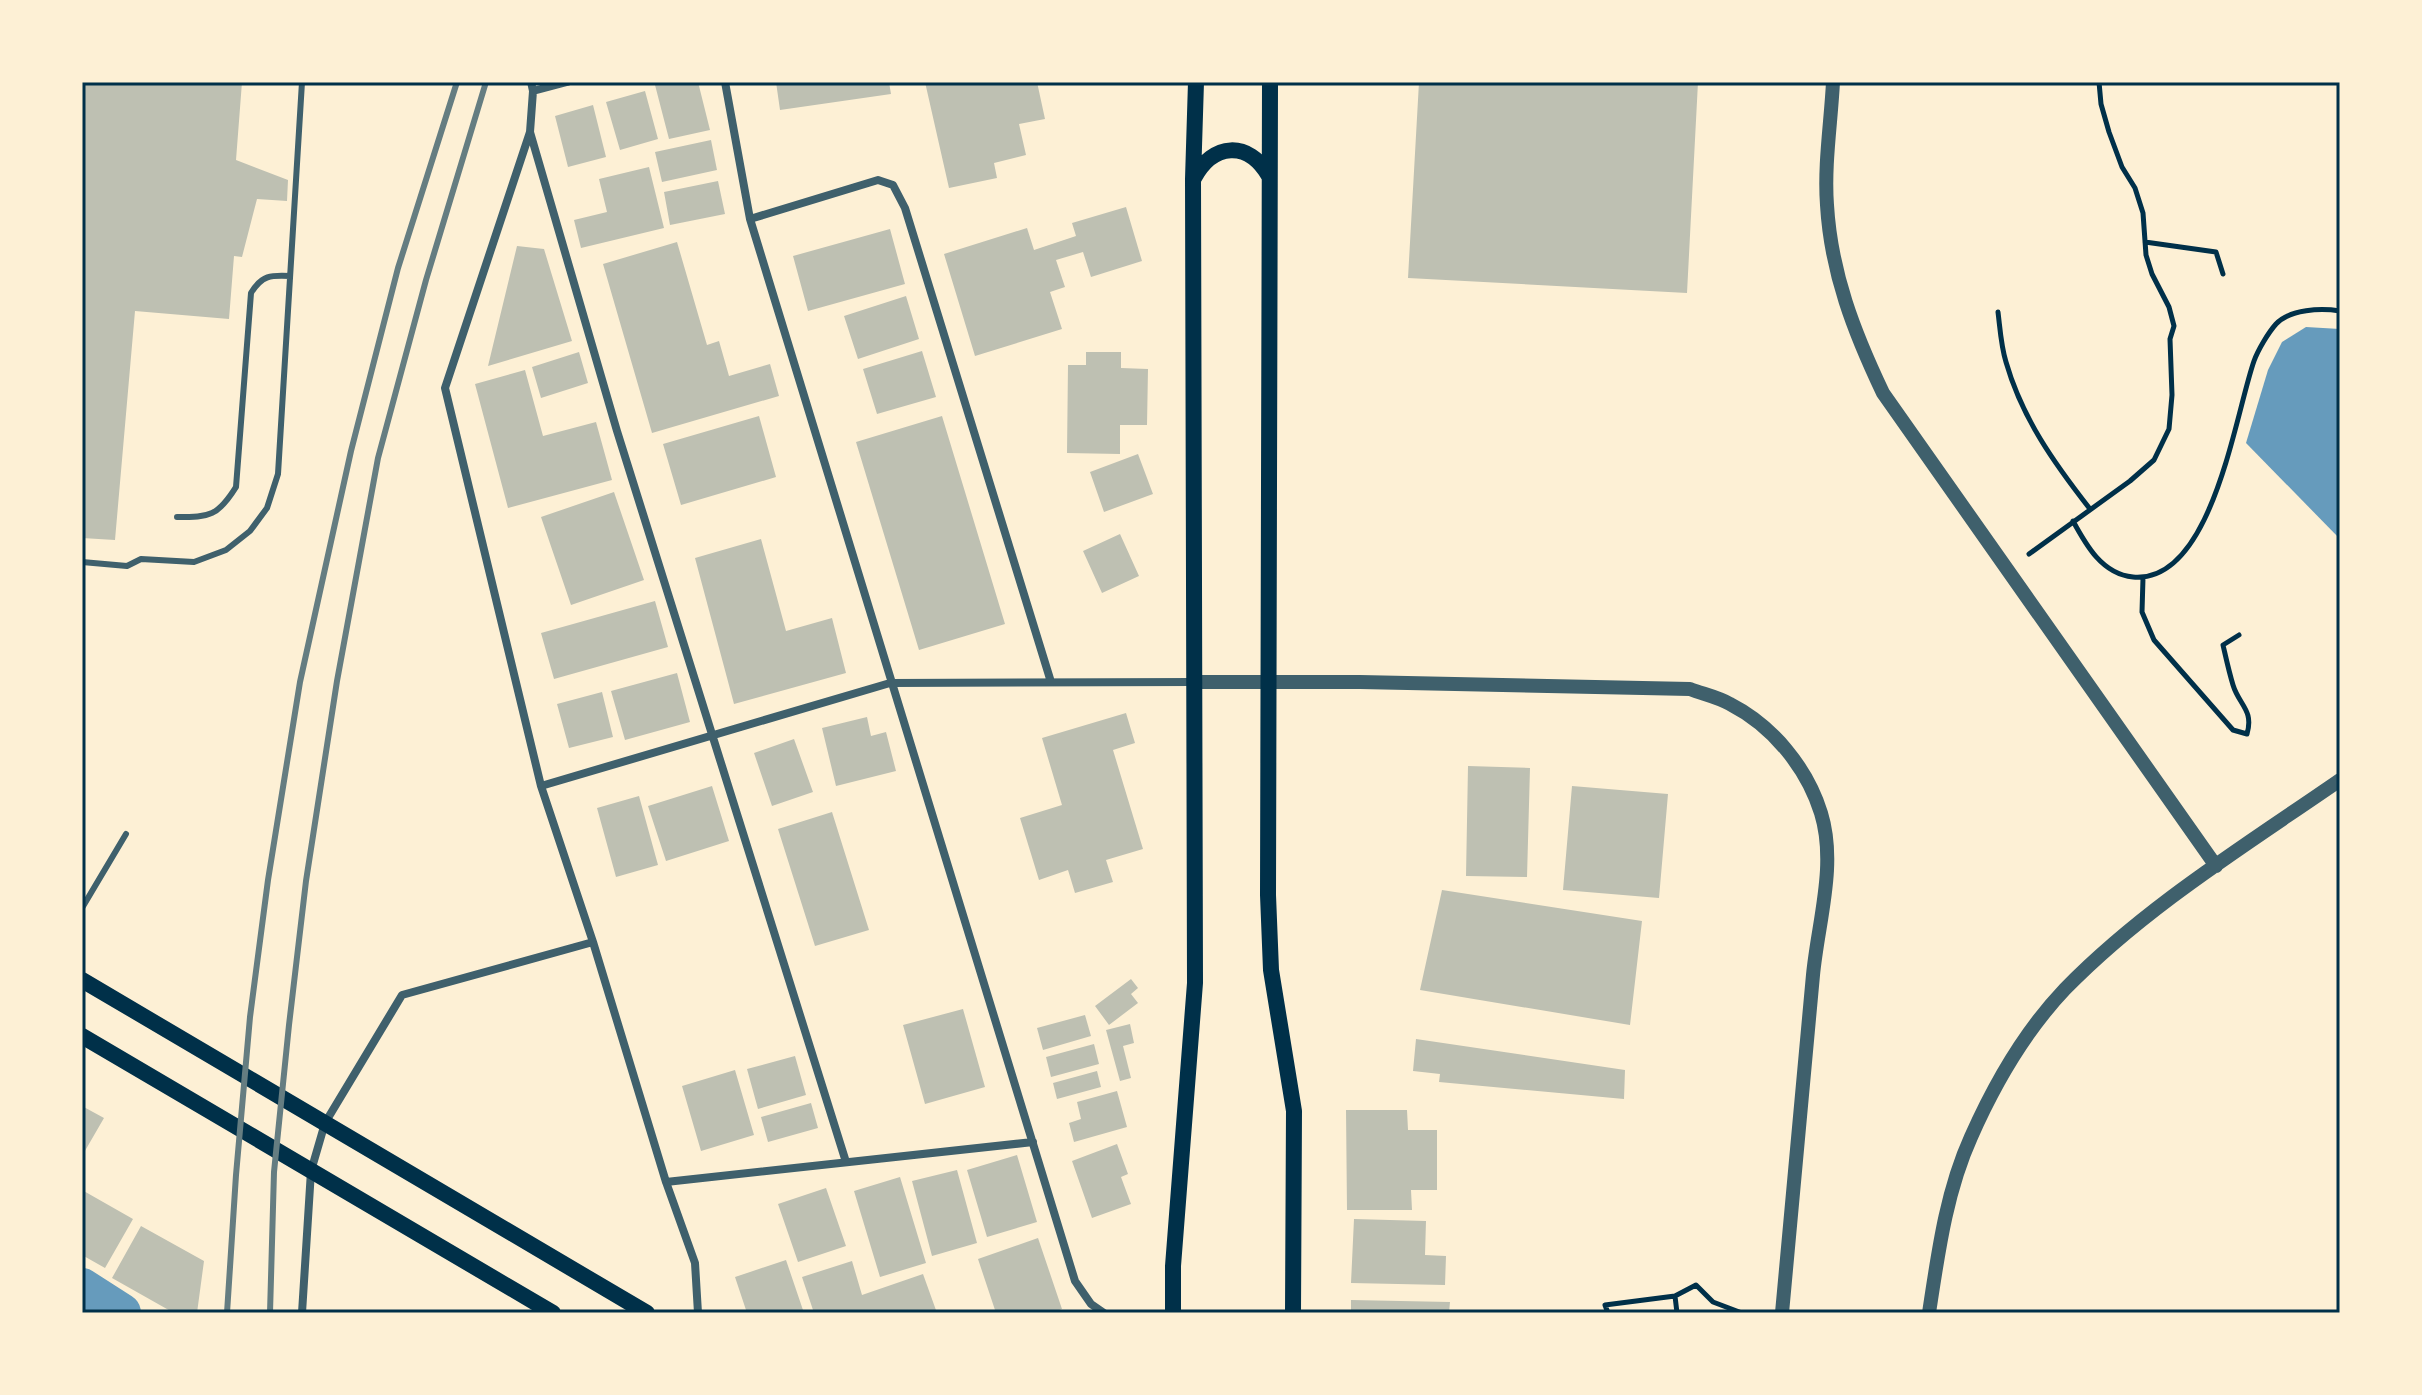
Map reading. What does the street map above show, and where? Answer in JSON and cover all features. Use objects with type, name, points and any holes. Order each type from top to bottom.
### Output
[{"type":"main road","points":[[1173,1313],[1173,1266],[1195,983],[1193,179],[1196,82]]},
{"type":"main road","points":[[1270,82],[1268,681],[1271,970],[1294,1111],[1293,1313]]},
{"type":"main road","points":[[1193,179],[1202,163],[1215,154],[1233,150],[1251,154],[1269,176]]},
{"type":"main road","points":[[82,980],[647,1313]]},
{"type":"main road","points":[[82,1036],[553,1313]]},
{"type":"street","points":[[567,82],[532,87],[530,132],[445,388],[541,786],[593,942],[666,1182],[695,1263],[698,1313]]},
{"type":"street","points":[[725,82],[750,219],[890,683],[1075,1281],[1091,1304],[1104,1313]]},
{"type":"street","points":[[1833,82],[1827,203],[1834,269],[1857,339],[1883,393],[2216,866]]},
{"type":"street","points":[[530,132],[617,431],[846,1162]]},
{"type":"street","points":[[750,219],[878,180],[893,185],[905,208],[1051,682]]},
{"type":"street","points":[[541,786],[890,683],[1268,681],[1690,689],[1730,703],[1784,746],[1804,776],[1820,810],[1828,839],[1828,867],[1813,972],[1782,1313]]},
{"type":"street","points":[[1929,1313],[1940,1244],[1953,1187],[1966,1150],[1997,1085],[2030,1033],[2065,989],[2135,926],[2340,780]]},
{"type":"street","points":[[302,1313],[311,1171],[325,1123],[402,995],[593,942]]},
{"type":"street","points":[[666,1182],[1033,1142]]},
{"type":"lane","points":[[82,562],[127,566],[141,559],[194,562],[226,550],[250,531],[267,508],[278,474],[302,82]]},
{"type":"lane","points":[[177,517],[201,517],[223,508],[236,487],[251,293],[258,281],[268,275],[290,276]]},
{"type":"lane","points":[[82,908],[126,834]]},
{"type":"path","points":[[2029,554],[2154,460],[2169,429],[2172,395],[2170,339],[2174,326],[2169,307],[2152,274],[2143,213],[2109,132],[2099,82]]},
{"type":"path","points":[[2145,242],[2216,252],[2223,274]]},
{"type":"path","points":[[2073,521],[2087,547],[2104,565],[2125,576],[2143,578],[2169,566],[2188,549],[2203,526],[2233,441],[2254,359],[2278,322],[2306,310],[2340,311]]},
{"type":"path","points":[[1998,312],[2005,359],[2017,396],[2054,463],[2090,509]]},
{"type":"path","points":[[2143,578],[2142,612],[2154,640],[2233,730],[2247,734],[2250,722],[2234,690],[2223,645],[2239,635]]},
{"type":"path","points":[[1608,1313],[1605,1305],[1675,1296],[1696,1285],[1713,1302],[1742,1313]]},
{"type":"path","points":[[1675,1296],[1677,1313]]},
{"type":"water","points":[[2306,327],[2340,329],[2340,539],[2246,443],[2268,370],[2282,342]]},
{"type":"building","points":[[82,82],[242,82],[236,160],[288,180],[287,201],[257,199],[242,257],[234,256],[229,319],[135,311],[115,540],[82,538]]},
{"type":"building","points":[[698,82],[710,130],[669,139],[655,85]]},
{"type":"building","points":[[776,82],[889,82],[891,94],[780,110]]},
{"type":"building","points":[[925,82],[1037,82],[1045,119],[1019,124],[1026,155],[994,163],[997,178],[949,188]]},
{"type":"building","points":[[1419,82],[1698,82],[1687,293],[1408,278]]},
{"type":"building","points":[[645,91],[658,139],[620,150],[606,102]]},
{"type":"building","points":[[593,105],[606,157],[568,167],[555,116]]},
{"type":"building","points":[[711,140],[717,170],[662,182],[655,152]]},
{"type":"building","points":[[649,167],[664,228],[581,248],[574,220],[607,212],[599,179]]},
{"type":"building","points":[[718,181],[725,214],[670,225],[664,192]]},
{"type":"building","points":[[1126,207],[1142,261],[1091,277],[1083,252],[1056,260],[1065,287],[1050,292],[1062,329],[975,356],[944,254],[1027,228],[1034,250],[1076,236],[1072,223]]},
{"type":"building","points":[[890,229],[905,284],[808,311],[793,256]]},
{"type":"building","points":[[677,242],[707,345],[719,341],[729,376],[770,364],[779,396],[652,433],[603,264]]},
{"type":"building","points":[[517,246],[544,249],[572,341],[488,366]]},
{"type":"building","points":[[906,296],[919,339],[858,359],[844,316]]},
{"type":"building","points":[[922,351],[936,397],[877,414],[863,369]]},
{"type":"building","points":[[579,352],[588,383],[541,398],[532,367]]},
{"type":"building","points":[[1086,352],[1121,352],[1121,368],[1148,369],[1147,425],[1120,425],[1120,454],[1067,453],[1068,365],[1086,365]]},
{"type":"building","points":[[525,370],[543,436],[596,422],[612,480],[508,508],[475,384]]},
{"type":"building","points":[[759,416],[776,477],[681,505],[663,444]]},
{"type":"building","points":[[942,416],[1005,624],[919,650],[856,442]]},
{"type":"building","points":[[1138,454],[1153,494],[1104,512],[1090,472]]},
{"type":"building","points":[[614,492],[644,580],[571,605],[541,517]]},
{"type":"building","points":[[1120,534],[1139,576],[1102,593],[1083,551]]},
{"type":"building","points":[[761,539],[786,631],[832,618],[846,673],[734,704],[695,558]]},
{"type":"building","points":[[655,601],[668,647],[554,679],[541,633]]},
{"type":"building","points":[[677,673],[690,722],[625,740],[611,691]]},
{"type":"building","points":[[602,692],[613,737],[569,748],[557,704]]},
{"type":"building","points":[[1126,713],[1135,743],[1113,750],[1143,849],[1106,860],[1113,882],[1075,893],[1068,870],[1039,880],[1020,818],[1062,805],[1042,738]]},
{"type":"building","points":[[867,717],[871,736],[886,732],[896,771],[836,786],[822,728]]},
{"type":"building","points":[[794,739],[813,792],[772,806],[754,753]]},
{"type":"building","points":[[1468,766],[1530,768],[1527,877],[1466,876]]},
{"type":"building","points":[[712,786],[729,841],[666,861],[648,806]]},
{"type":"building","points":[[1572,786],[1668,794],[1659,898],[1563,890]]},
{"type":"building","points":[[639,796],[658,865],[616,877],[597,808]]},
{"type":"building","points":[[832,812],[869,930],[815,946],[778,829]]},
{"type":"building","points":[[1442,890],[1642,921],[1630,1025],[1420,990]]},
{"type":"building","points":[[1131,979],[1138,988],[1131,994],[1138,1003],[1109,1025],[1095,1006]]},
{"type":"building","points":[[963,1009],[985,1087],[925,1104],[903,1025]]},
{"type":"building","points":[[1085,1015],[1091,1036],[1043,1050],[1037,1028]]},
{"type":"building","points":[[1130,1024],[1134,1043],[1123,1046],[1131,1078],[1120,1081],[1106,1030]]},
{"type":"building","points":[[1416,1039],[1625,1070],[1624,1099],[1439,1082],[1440,1074],[1413,1071]]},
{"type":"building","points":[[1094,1044],[1099,1064],[1051,1077],[1046,1057]]},
{"type":"building","points":[[795,1056],[806,1095],[758,1109],[747,1069]]},
{"type":"building","points":[[735,1070],[754,1135],[701,1151],[682,1086]]},
{"type":"building","points":[[1097,1071],[1101,1087],[1057,1099],[1053,1083]]},
{"type":"building","points":[[1117,1091],[1127,1127],[1074,1142],[1069,1123],[1081,1119],[1077,1102]]},
{"type":"building","points":[[811,1103],[818,1128],[768,1142],[761,1117]]},
{"type":"building","points":[[82,1106],[104,1118],[82,1156]]},
{"type":"building","points":[[1346,1110],[1407,1110],[1408,1130],[1437,1130],[1437,1190],[1411,1190],[1412,1210],[1347,1210]]},
{"type":"building","points":[[1117,1144],[1128,1174],[1121,1177],[1131,1204],[1092,1218],[1072,1161]]},
{"type":"building","points":[[1017,1155],[1037,1222],[987,1237],[967,1170]]},
{"type":"building","points":[[957,1170],[977,1243],[932,1256],[912,1181]]},
{"type":"building","points":[[900,1177],[926,1263],[880,1277],[854,1191]]},
{"type":"building","points":[[826,1188],[846,1246],[798,1262],[778,1204]]},
{"type":"building","points":[[82,1190],[133,1219],[105,1268],[82,1255]]},
{"type":"building","points":[[1354,1219],[1426,1221],[1425,1255],[1446,1256],[1445,1285],[1351,1283]]},
{"type":"building","points":[[141,1226],[204,1261],[197,1313],[174,1313],[112,1278]]},
{"type":"building","points":[[1038,1238],[1062,1309],[1052,1313],[996,1313],[978,1259]]},
{"type":"building","points":[[786,1260],[804,1313],[747,1313],[735,1277]]},
{"type":"building","points":[[852,1261],[862,1295],[923,1274],[937,1313],[814,1313],[802,1277]]},
{"type":"building","points":[[1351,1300],[1450,1302],[1449,1313],[1351,1313]]},
{"type":"waterway","points":[[82,1288],[121,1313]]},
{"type":"railway","points":[[227,1313],[250,1017],[268,880],[300,682],[351,451],[398,268],[457,82]]},
{"type":"railway","points":[[270,1313],[274,1172],[289,1025],[306,881],[337,681],[378,458],[426,280],[486,82]]}]
